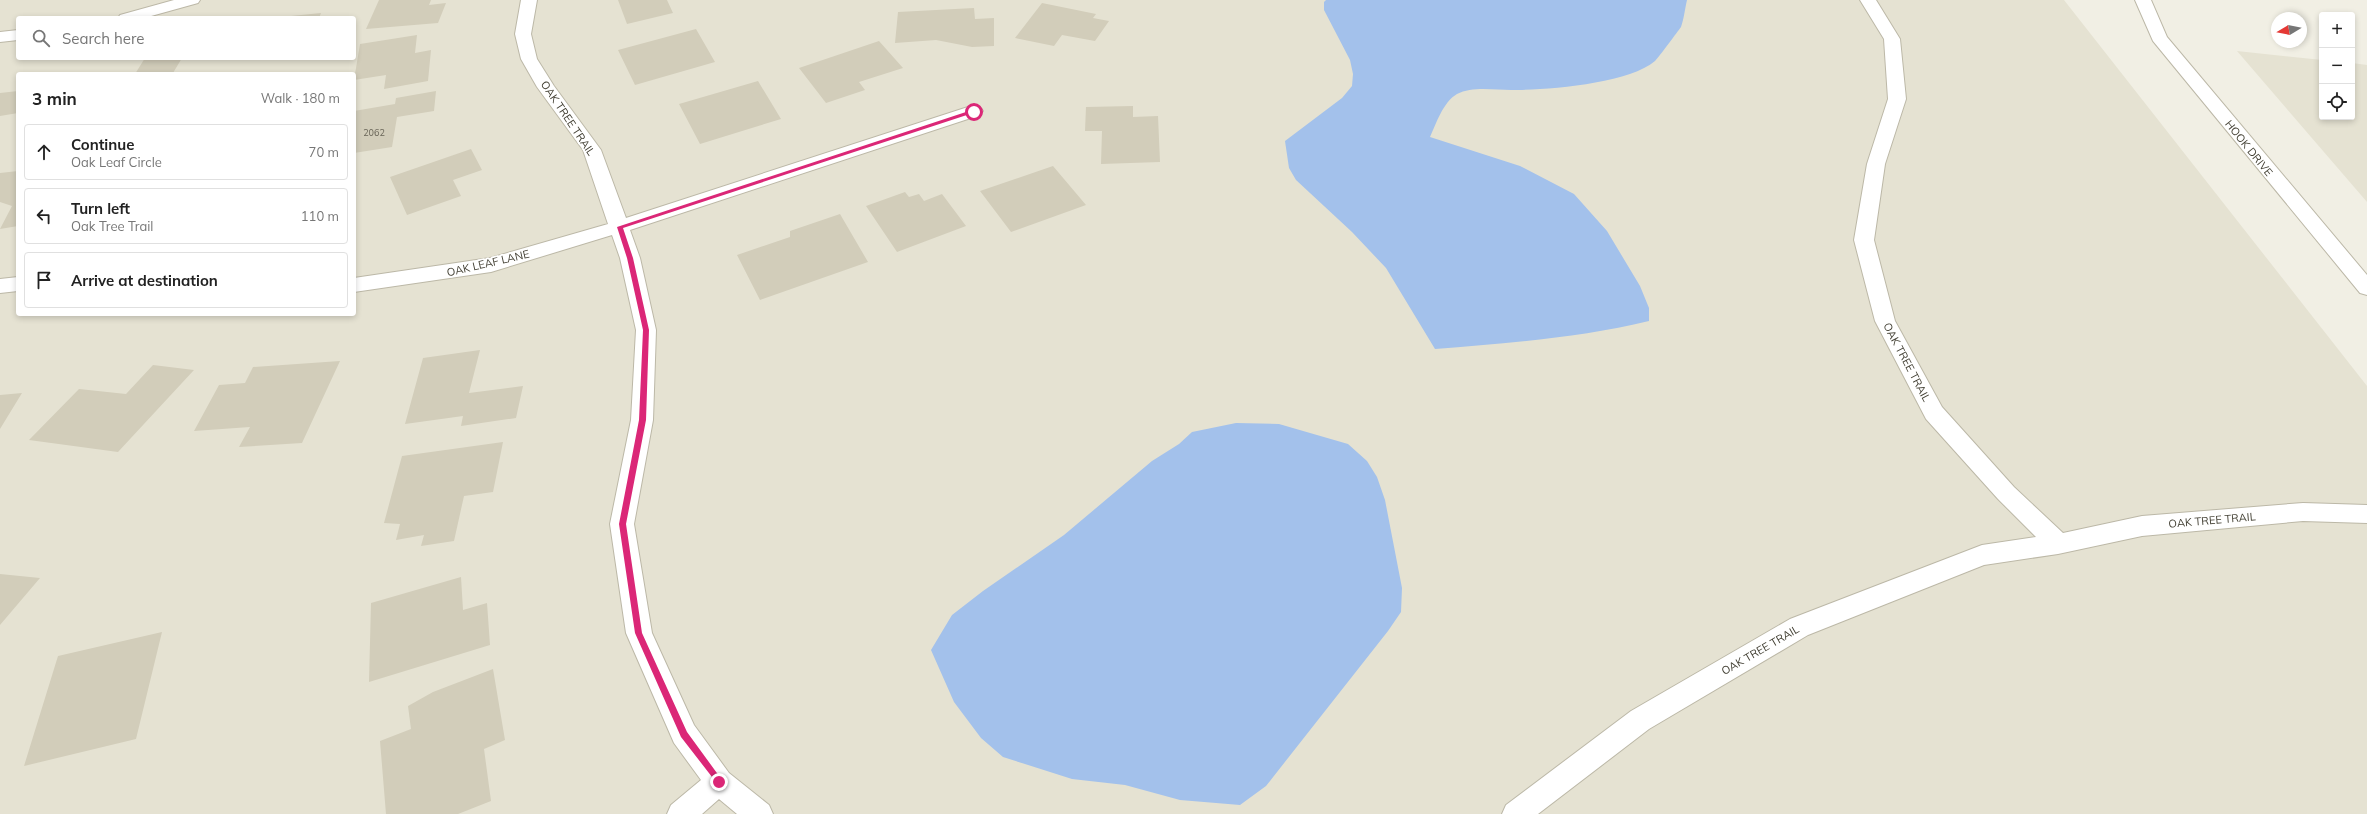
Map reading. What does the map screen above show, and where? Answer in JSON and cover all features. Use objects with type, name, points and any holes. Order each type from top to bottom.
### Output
[{"type":"street","points":[[133,16],[192,0]]},
{"type":"street","name":"OAK TREE TRAIL","points":[[530,0],[523,34],[529,59],[546,87],[592,150],[630,258],[646,330],[642,420],[622,524],[639,633],[684,734],[719,782],[759,814]]},
{"type":"street","name":"OAK TREE TRAIL","points":[[1868,0],[1892,39],[1897,99],[1876,164],[1864,240],[1884,321],[1934,413],[2006,493],[2058,544]]},
{"type":"street","name":"HOOK DRIVE","points":[[2143,0],[2158,38],[2367,288]]},
{"type":"street","points":[[0,37],[16,35]]},
{"type":"street","name":"OAK LEAF LANE","points":[[356,285],[433,276],[491,264],[619,227],[974,112]]},
{"type":"street","points":[[0,286],[16,284]]},
{"type":"street","name":"OAK TREE TRAIL","points":[[1516,814],[1640,720],[1799,627],[1982,556],[2058,544],[2142,526],[2303,512],[2367,514]]},
{"type":"street","points":[[681,814],[719,782]]},
{"type":"shaded area","points":[[0,0],[2064,0],[2367,386],[2367,814],[0,814]]},
{"type":"shaded area","points":[[2237,51],[2319,60],[2319,120],[2355,120],[2355,63],[2367,65],[2367,202]]},
{"type":"water","points":[[1326,0],[1687,0],[1681,27],[1655,61],[1643,69],[1607,80],[1565,87],[1526,90],[1476,89],[1463,92],[1457,94],[1448,102],[1440,114],[1430,137],[1520,166],[1574,194],[1607,231],[1640,286],[1649,308],[1649,321],[1570,336],[1435,349],[1386,268],[1352,232],[1296,180],[1289,168],[1285,141],[1342,98],[1352,86],[1353,74],[1350,60],[1324,10],[1324,2]]},
{"type":"water","points":[[1236,423],[1279,424],[1348,444],[1367,461],[1377,477],[1385,500],[1402,588],[1401,612],[1388,631],[1266,786],[1240,805],[1180,800],[1125,785],[1072,779],[1003,757],[981,738],[954,702],[931,650],[952,615],[983,591],[1064,535],[1152,461],[1179,444],[1192,432]]},
{"type":"building","points":[[379,0],[431,0],[429,5],[446,3],[438,23],[366,29]]},
{"type":"building","points":[[618,0],[667,0],[673,13],[627,24]]},
{"type":"building","points":[[1042,3],[1096,14],[1093,18],[1109,21],[1095,41],[1062,35],[1054,46],[1015,38]]},
{"type":"building","points":[[974,8],[975,19],[994,18],[994,46],[972,47],[936,40],[895,43],[898,12]]},
{"type":"building","points":[[321,13],[320,16],[291,16]]},
{"type":"building","points":[[696,29],[715,62],[635,85],[618,50]]},
{"type":"building","points":[[417,35],[415,53],[431,50],[428,81],[384,89],[386,75],[356,80],[355,72],[360,44]]},
{"type":"building","points":[[879,41],[903,68],[859,82],[865,90],[826,103],[799,68]]},
{"type":"building","points":[[144,60],[181,60],[174,72],[136,72]]},
{"type":"building","points":[[758,81],[781,119],[700,144],[679,104]]},
{"type":"building","points":[[16,91],[16,113],[0,116],[0,93]]},
{"type":"building","points":[[436,91],[434,111],[397,117],[392,147],[356,153],[356,111],[395,104],[396,98]]},
{"type":"building","points":[[1133,106],[1133,117],[1158,116],[1160,162],[1101,164],[1102,131],[1085,131],[1086,107]]},
{"type":"building","points":[[471,149],[482,170],[453,180],[461,196],[407,215],[390,177]]},
{"type":"building","points":[[1053,166],[1086,205],[1011,232],[980,191]]},
{"type":"building","points":[[16,171],[16,226],[0,229],[12,206],[0,202],[0,173]]},
{"type":"building","points":[[905,192],[909,197],[919,194],[924,201],[942,194],[966,226],[897,252],[866,206]]},
{"type":"building","points":[[840,214],[868,262],[760,300],[737,255],[790,237],[790,231]]},
{"type":"building","points":[[480,350],[469,393],[523,386],[516,418],[461,426],[463,416],[405,424],[423,358]]},
{"type":"building","points":[[340,361],[302,443],[239,447],[250,427],[194,431],[219,385],[245,383],[253,367]]},
{"type":"building","points":[[153,365],[194,370],[118,452],[29,440],[79,389],[126,394]]},
{"type":"building","points":[[22,393],[0,429],[0,395]]},
{"type":"building","points":[[503,442],[493,492],[464,496],[454,541],[421,546],[424,535],[396,540],[400,524],[384,523],[402,456]]},
{"type":"building","points":[[0,574],[40,578],[0,625]]},
{"type":"building","points":[[461,577],[463,610],[487,603],[490,645],[369,682],[371,603]]},
{"type":"building","points":[[162,632],[136,739],[24,766],[58,656]]},
{"type":"building","points":[[493,669],[505,740],[484,749],[491,801],[458,814],[386,814],[380,741],[411,729],[408,706],[433,692]]},
{"type":"route","points":[[719,782],[684,734],[639,633],[622,524],[642,420],[646,330],[630,258],[619,227],[974,112]]}]
